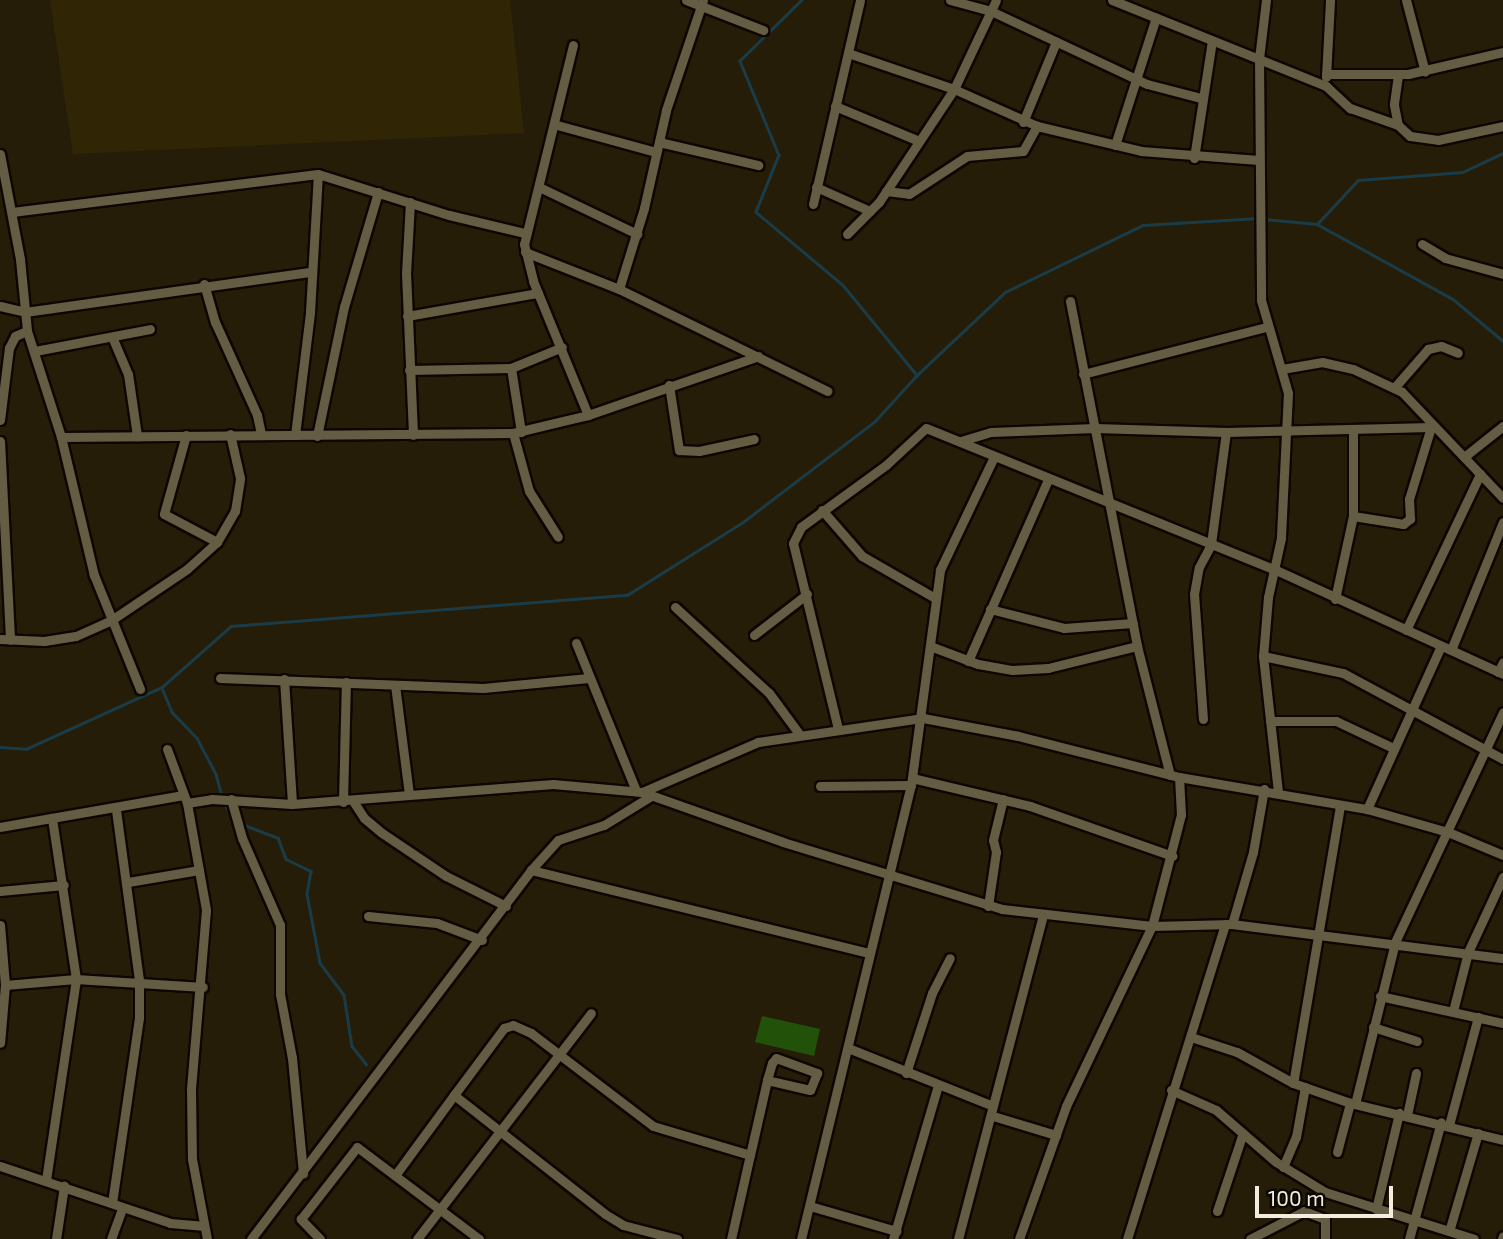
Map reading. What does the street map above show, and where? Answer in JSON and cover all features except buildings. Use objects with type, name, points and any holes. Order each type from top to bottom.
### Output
[{"type":"street","points":[[686,0],[702,3],[763,30]]},
{"type":"street","points":[[813,204],[860,0]]},
{"type":"street","points":[[950,0],[991,11],[1136,79],[1201,97]]},
{"type":"street","points":[[847,234],[886,191],[954,89],[996,0]]},
{"type":"street","points":[[1112,0],[1326,86],[1350,108],[1398,125],[1426,141],[1503,126]]},
{"type":"street","points":[[1266,0],[1259,59],[1261,300],[1266,327],[1288,393],[1276,570],[1268,597],[1264,656],[1278,791]]},
{"type":"street","points":[[1326,86],[1330,0]]},
{"type":"street","points":[[1406,0],[1424,72]]},
{"type":"street","points":[[619,289],[637,233],[656,152],[702,3]]},
{"type":"street","points":[[1115,145],[1156,17]]},
{"type":"street","points":[[1194,158],[1201,97],[1212,40]]},
{"type":"street","points":[[1023,122],[1056,43]]},
{"type":"street","points":[[573,45],[557,125],[524,233],[525,252],[538,293],[588,415]]},
{"type":"street","points":[[1326,74],[1398,75],[1424,72],[1503,52]]},
{"type":"street","points":[[848,53],[954,89],[1037,126],[1115,145],[1194,158],[1259,160]]},
{"type":"street","points":[[1398,75],[1394,105],[1398,125]]},
{"type":"street","points":[[835,106],[919,141]]},
{"type":"street","points":[[557,125],[656,152]]},
{"type":"street","points":[[886,191],[909,194],[967,156],[1023,151],[1037,126]]},
{"type":"street","points":[[659,142],[758,166]]},
{"type":"street","points":[[0,154],[12,212],[27,331],[61,436],[89,557],[110,621],[140,689]]},
{"type":"street","points":[[12,212],[317,174],[524,233]]},
{"type":"street","points":[[295,435],[311,272],[317,174]]},
{"type":"street","points":[[539,187],[637,233]]},
{"type":"street","points":[[816,187],[870,211]]},
{"type":"street","points":[[317,436],[344,307],[378,192]]},
{"type":"street","points":[[410,202],[407,316],[413,435]]},
{"type":"street","points":[[1422,244],[1445,258],[1503,274]]},
{"type":"street","points":[[525,252],[619,289],[827,391]]},
{"type":"street","points":[[0,306],[25,312],[204,284],[311,272]]},
{"type":"street","points":[[204,284],[219,333],[257,415],[261,434]]},
{"type":"street","points":[[407,316],[538,293]]},
{"type":"street","points":[[1018,1239],[1056,1135],[1152,926],[1173,856],[1181,815],[1175,776],[1133,623],[1070,301]]},
{"type":"street","points":[[1083,374],[1266,327]]},
{"type":"street","points":[[35,351],[113,339],[150,330]]},
{"type":"street","points":[[0,420],[9,348],[15,336],[27,331]]},
{"type":"street","points":[[113,339],[128,374],[137,436]]},
{"type":"street","points":[[1394,388],[1429,349],[1441,346],[1458,353]]},
{"type":"street","points":[[409,370],[511,368],[562,347]]},
{"type":"street","points":[[61,436],[317,436],[517,432],[588,415],[758,356]]},
{"type":"street","points":[[1282,369],[1322,362],[1394,388],[1503,498]]},
{"type":"street","points":[[511,368],[517,432],[528,491],[558,537]]},
{"type":"street","points":[[669,385],[680,450],[699,451],[754,439]]},
{"type":"street","points":[[961,441],[991,432],[1095,428],[1226,432],[1432,424]]},
{"type":"street","points":[[1353,516],[1403,524],[1410,519],[1409,499],[1432,424]]},
{"type":"street","points":[[1464,457],[1503,426]]},
{"type":"street","points":[[838,729],[793,543],[800,527],[886,465],[922,430],[931,428],[1109,506],[1276,570],[1501,673],[1503,662]]},
{"type":"street","points":[[1335,598],[1353,516],[1353,429]]},
{"type":"street","points":[[1203,719],[1194,594],[1199,567],[1211,544],[1226,432]]},
{"type":"street","points":[[187,435],[163,514],[217,542]]},
{"type":"street","points":[[0,441],[5,639],[65,639],[110,621],[187,569],[227,530],[239,494],[240,478],[230,435]]},
{"type":"street","points":[[801,1239],[911,781],[923,718],[935,598],[948,547],[994,457]]},
{"type":"street","points":[[1406,630],[1480,474]]},
{"type":"street","points":[[968,661],[1048,480]]},
{"type":"street","points":[[822,510],[862,556],[935,598]]},
{"type":"street","points":[[1451,650],[1503,523]]},
{"type":"street","points":[[754,635],[807,594]]},
{"type":"street","points":[[675,607],[769,693],[800,735]]},
{"type":"street","points":[[990,609],[1064,628],[1133,623]]},
{"type":"street","points":[[576,643],[589,678],[643,793]]},
{"type":"street","points":[[930,646],[968,661],[1000,669],[1037,669],[1138,646]]},
{"type":"street","points":[[1367,809],[1441,646]]},
{"type":"street","points":[[1264,656],[1332,669],[1411,708],[1503,759]]},
{"type":"street","points":[[220,678],[505,688],[589,678]]},
{"type":"street","points":[[284,679],[292,804]]},
{"type":"street","points":[[343,802],[346,682]]},
{"type":"street","points":[[395,685],[409,794]]},
{"type":"street","points":[[1337,1152],[1353,1103],[1395,942],[1503,712]]},
{"type":"street","points":[[250,1239],[482,940],[531,870],[558,840],[604,825],[643,793],[753,744],[923,718],[1018,736],[1175,776],[1278,791],[1340,806],[1367,809],[1448,832],[1503,855]]},
{"type":"street","points":[[1270,721],[1336,721],[1393,748]]},
{"type":"street","points":[[167,749],[185,799],[206,910],[203,987],[191,1090],[192,1159],[202,1226],[207,1239]]},
{"type":"street","points":[[821,786],[911,781],[1003,799],[1173,856]]},
{"type":"street","points":[[0,827],[185,799],[231,799],[292,804],[343,802],[409,794],[553,784],[643,793],[890,877],[988,906],[1042,916],[1152,926],[1228,924],[1395,942],[1503,958]]},
{"type":"street","points":[[1127,1239],[1171,1090],[1253,852],[1264,789]]},
{"type":"street","points":[[231,799],[242,838],[280,925],[279,995],[292,1058],[303,1173]]},
{"type":"street","points":[[988,906],[996,852],[993,840],[1003,799]]},
{"type":"street","points":[[353,801],[364,818],[382,833],[446,876],[506,906]]},
{"type":"street","points":[[1293,1083],[1340,806]]},
{"type":"street","points":[[111,1239],[137,1034],[139,981],[128,882],[116,809]]},
{"type":"street","points":[[46,1180],[76,979],[52,818]]},
{"type":"street","points":[[128,882],[199,870]]},
{"type":"street","points":[[531,870],[868,953]]},
{"type":"street","points":[[1453,1011],[1468,952],[1503,877]]},
{"type":"street","points":[[0,891],[64,886]]},
{"type":"street","points":[[368,916],[437,923],[482,940]]},
{"type":"street","points":[[958,1239],[1042,916]]},
{"type":"street","points":[[0,925],[5,985],[0,1043]]},
{"type":"street","points":[[906,1073],[932,993],[950,958]]},
{"type":"street","points":[[5,985],[76,979],[203,987]]},
{"type":"street","points":[[1380,996],[1503,1023]]},
{"type":"street","points":[[417,1239],[502,1133],[591,1013]]},
{"type":"street","points":[[1409,1239],[1478,1017]]},
{"type":"street","points":[[396,1174],[504,1028],[513,1025],[560,1055],[653,1126],[750,1155]]},
{"type":"street","points":[[1373,1027],[1417,1041]]},
{"type":"street","points":[[1191,1037],[1237,1052],[1293,1083],[1353,1103],[1445,1123],[1503,1140]]},
{"type":"street","points":[[848,1048],[993,1111],[1056,1135]]},
{"type":"street","points":[[731,1239],[768,1080],[776,1058],[817,1073],[810,1090],[768,1080]]},
{"type":"street","points":[[1376,1209],[1416,1073]]},
{"type":"street","points":[[810,1206],[895,1235],[937,1085]]},
{"type":"street","points":[[1283,1167],[1296,1137],[1305,1087]]},
{"type":"street","points":[[1171,1090],[1204,1104],[1283,1167],[1325,1192],[1376,1209],[1417,1218],[1474,1239]]},
{"type":"street","points":[[454,1095],[615,1220],[677,1239]]},
{"type":"street","points":[[1217,1211],[1243,1133]]},
{"type":"street","points":[[1455,1233],[1478,1133]]},
{"type":"street","points":[[320,1239],[301,1219],[350,1151],[365,1148],[479,1239]]},
{"type":"street","points":[[0,1166],[64,1185],[170,1223],[202,1226]]},
{"type":"street","points":[[56,1239],[64,1185]]},
{"type":"street","points":[[1250,1239],[1304,1211],[1325,1219],[1325,1239]]},
{"type":"shaded area","points":[[50,0],[510,0],[524,133],[73,154]]},
{"type":"green space","points":[[762,1016],[820,1029],[814,1056],[755,1042]]},
{"type":"waterway","points":[[802,0],[740,61],[779,155],[756,212],[843,285],[917,375],[1005,292],[1143,225],[1258,218]]},
{"type":"waterway","points":[[1264,219],[1317,224],[1358,180],[1463,172],[1503,153]]},
{"type":"waterway","points":[[1317,224],[1453,299],[1503,341]]},
{"type":"waterway","points":[[0,747],[26,749],[162,687],[231,626],[627,595],[743,522],[875,421],[916,376]]},
{"type":"waterway","points":[[162,688],[172,712],[197,738],[216,774],[222,797]]},
{"type":"waterway","points":[[224,803],[234,818]]},
{"type":"waterway","points":[[242,824],[278,838],[286,859],[311,871],[307,894],[320,963],[344,995],[352,1046],[366,1064]]}]
